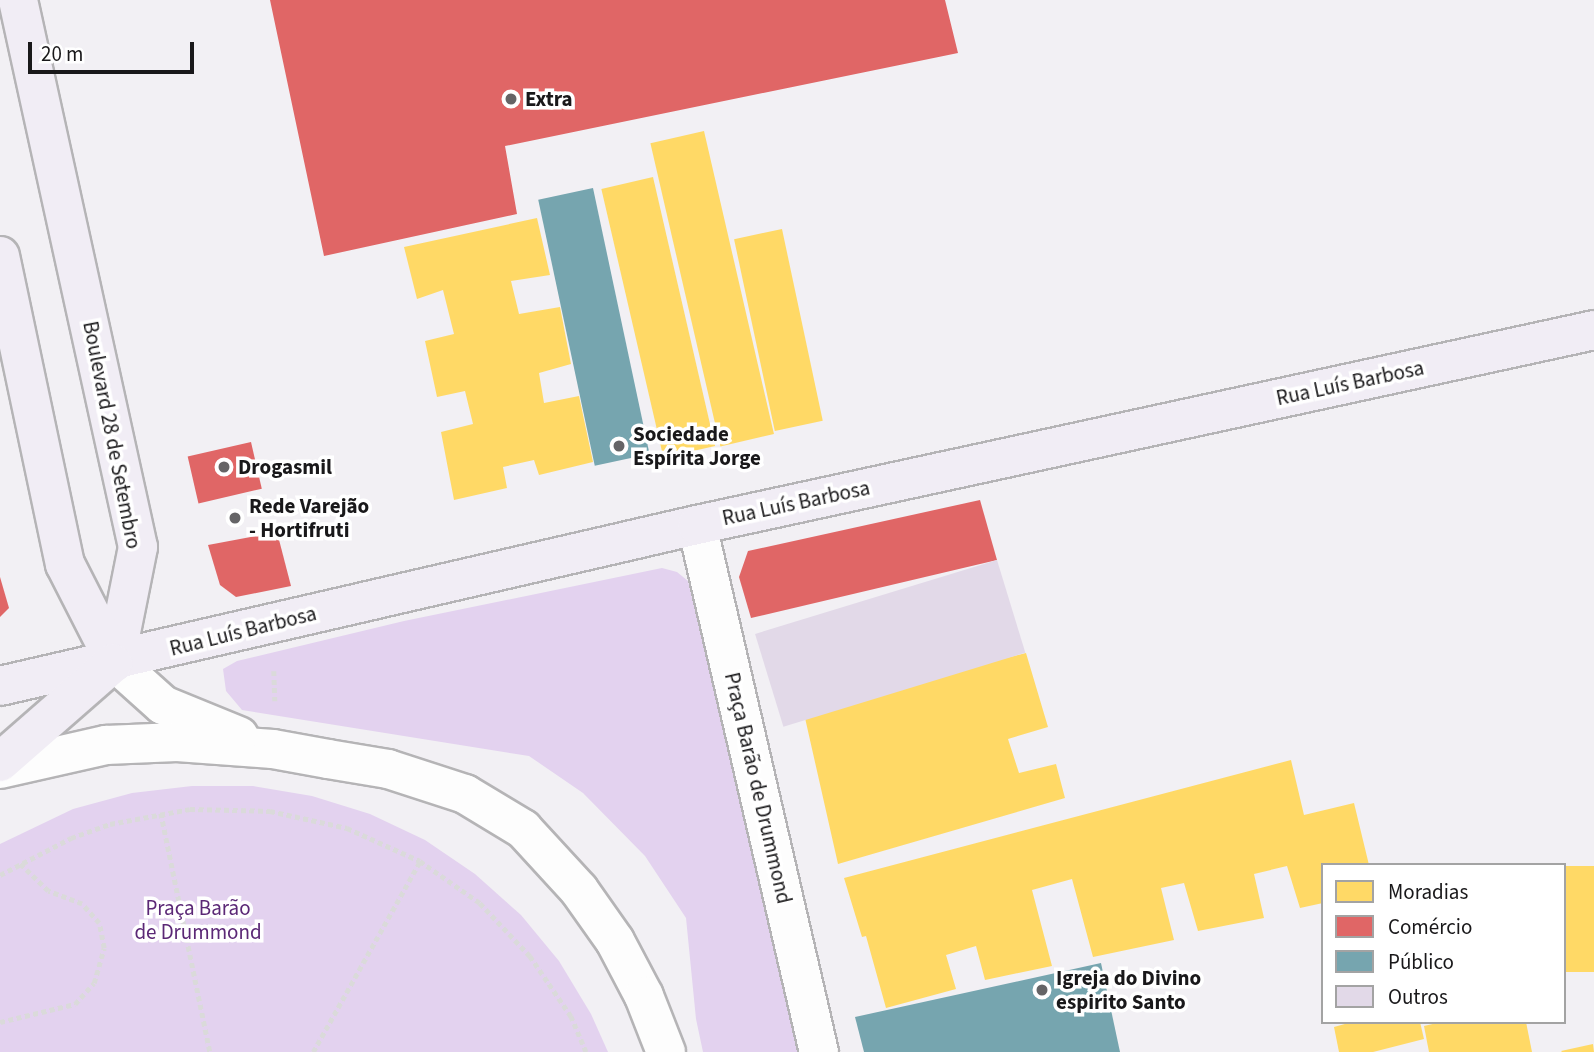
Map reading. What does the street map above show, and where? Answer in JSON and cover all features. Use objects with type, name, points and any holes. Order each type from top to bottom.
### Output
[{"type":"main road","name":"Boulevard 28 de Setembro","points":[[18,0],[138,547],[114,662]]},
{"type":"main road","points":[[0,256],[65,564],[114,662],[0,762]]},
{"type":"main road","name":"Rua Luís Barbosa","points":[[0,686],[114,662],[698,525],[1594,330]]},
{"type":"street","name":"Praça Barão de Drummond","points":[[698,525],[818,1052]]},
{"type":"street","points":[[114,662],[163,705],[273,749]]},
{"type":"street","points":[[0,769],[106,746],[177,743],[273,749],[388,769],[465,794],[523,829],[579,890],[615,941],[644,996],[666,1052]]},
{"type":"path","points":[[274,666],[275,703]]},
{"type":"path","points":[[0,875],[71,838],[110,824],[161,813],[230,808],[309,818],[385,843],[420,861],[480,903],[530,956],[571,1017],[586,1052]]},
{"type":"path","points":[[161,813],[210,1052]]},
{"type":"path","points":[[313,1052],[420,861]]},
{"type":"path","points":[[0,1022],[75,1004],[94,983],[104,948],[99,923],[82,904],[48,891],[20,863]]},
{"type":"green space","points":[[662,568],[677,572],[688,581],[801,1052],[703,1052],[696,1019],[686,918],[645,856],[583,793],[529,756],[242,710],[226,691],[223,669],[237,661],[404,621]]},
{"type":"green space","name":"Praça Barão de Drummond","points":[[192,786],[253,786],[312,796],[370,814],[425,840],[475,874],[521,915],[559,961],[591,1014],[608,1052],[0,1052],[0,844],[73,809],[132,793]]},
{"type":"building: Moradias","points":[[704,131],[774,434],[720,446],[650,143]]},
{"type":"building: Moradias","points":[[653,177],[715,446],[663,458],[601,189]]},
{"type":"building: Moradias","points":[[537,218],[550,275],[511,281],[519,314],[560,307],[571,364],[539,373],[544,403],[579,396],[593,462],[539,475],[534,460],[503,467],[507,488],[454,500],[441,432],[473,424],[465,391],[437,397],[425,341],[454,334],[443,290],[417,299],[404,247]]},
{"type":"building: Moradias","points":[[782,229],[823,421],[775,431],[734,239]]},
{"type":"building: Moradias","points":[[1026,653],[1048,727],[1008,739],[1019,773],[1056,764],[1065,798],[838,864],[803,709]]},
{"type":"building: Moradias","points":[[1291,760],[1304,815],[1354,803],[1369,863],[1321,863],[1321,903],[1300,908],[1287,866],[1254,874],[1264,918],[1198,931],[1184,883],[1161,888],[1174,940],[1093,957],[1072,879],[1032,890],[1052,966],[985,980],[976,946],[946,955],[956,989],[886,1008],[866,936],[862,937],[844,878]]},
{"type":"building: Moradias","points":[[1566,866],[1594,866],[1594,972],[1566,972]]},
{"type":"building: Moradias","points":[[1345,1024],[1420,1024],[1424,1039],[1373,1052],[1339,1052],[1334,1027]]},
{"type":"building: Moradias","points":[[1526,1024],[1532,1052],[1429,1052],[1424,1026]]},
{"type":"building: Moradias","points":[[1593,1044],[1594,1052],[1561,1051]]},
{"type":"building: Comércio","name":"Extra","points":[[270,0],[945,0],[958,53],[505,146],[517,214],[324,256]]},
{"type":"building: Comércio","name":"Drogasmil","points":[[251,442],[262,489],[198,503],[188,457]]},
{"type":"building: Comércio","points":[[980,500],[997,560],[751,618],[739,577],[748,551]]},
{"type":"building: Comércio","points":[[277,532],[291,586],[236,597],[220,585],[208,545]]},
{"type":"building: Comércio","points":[[0,577],[9,608],[0,617]]},
{"type":"building: Público","points":[[593,188],[650,454],[595,466],[538,200]]},
{"type":"building: Público","name":"Igreja do Divino espirito Santo","points":[[1101,963],[1120,1052],[864,1052],[855,1017]]},
{"type":"building: Outros","points":[[997,560],[1025,653],[783,727],[755,634]]},
{"type":"place","name":"Extra","points":[[511,99]]},
{"type":"place","name":"Sociedade Espírita Jorge","points":[[619,446]]},
{"type":"place","name":"Drogasmil","points":[[224,467]]},
{"type":"place","name":"Rede Varejão - Hortifruti","points":[[235,518]]},
{"type":"place","name":"Igreja do Divino espirito Santo","points":[[1042,990]]}]
